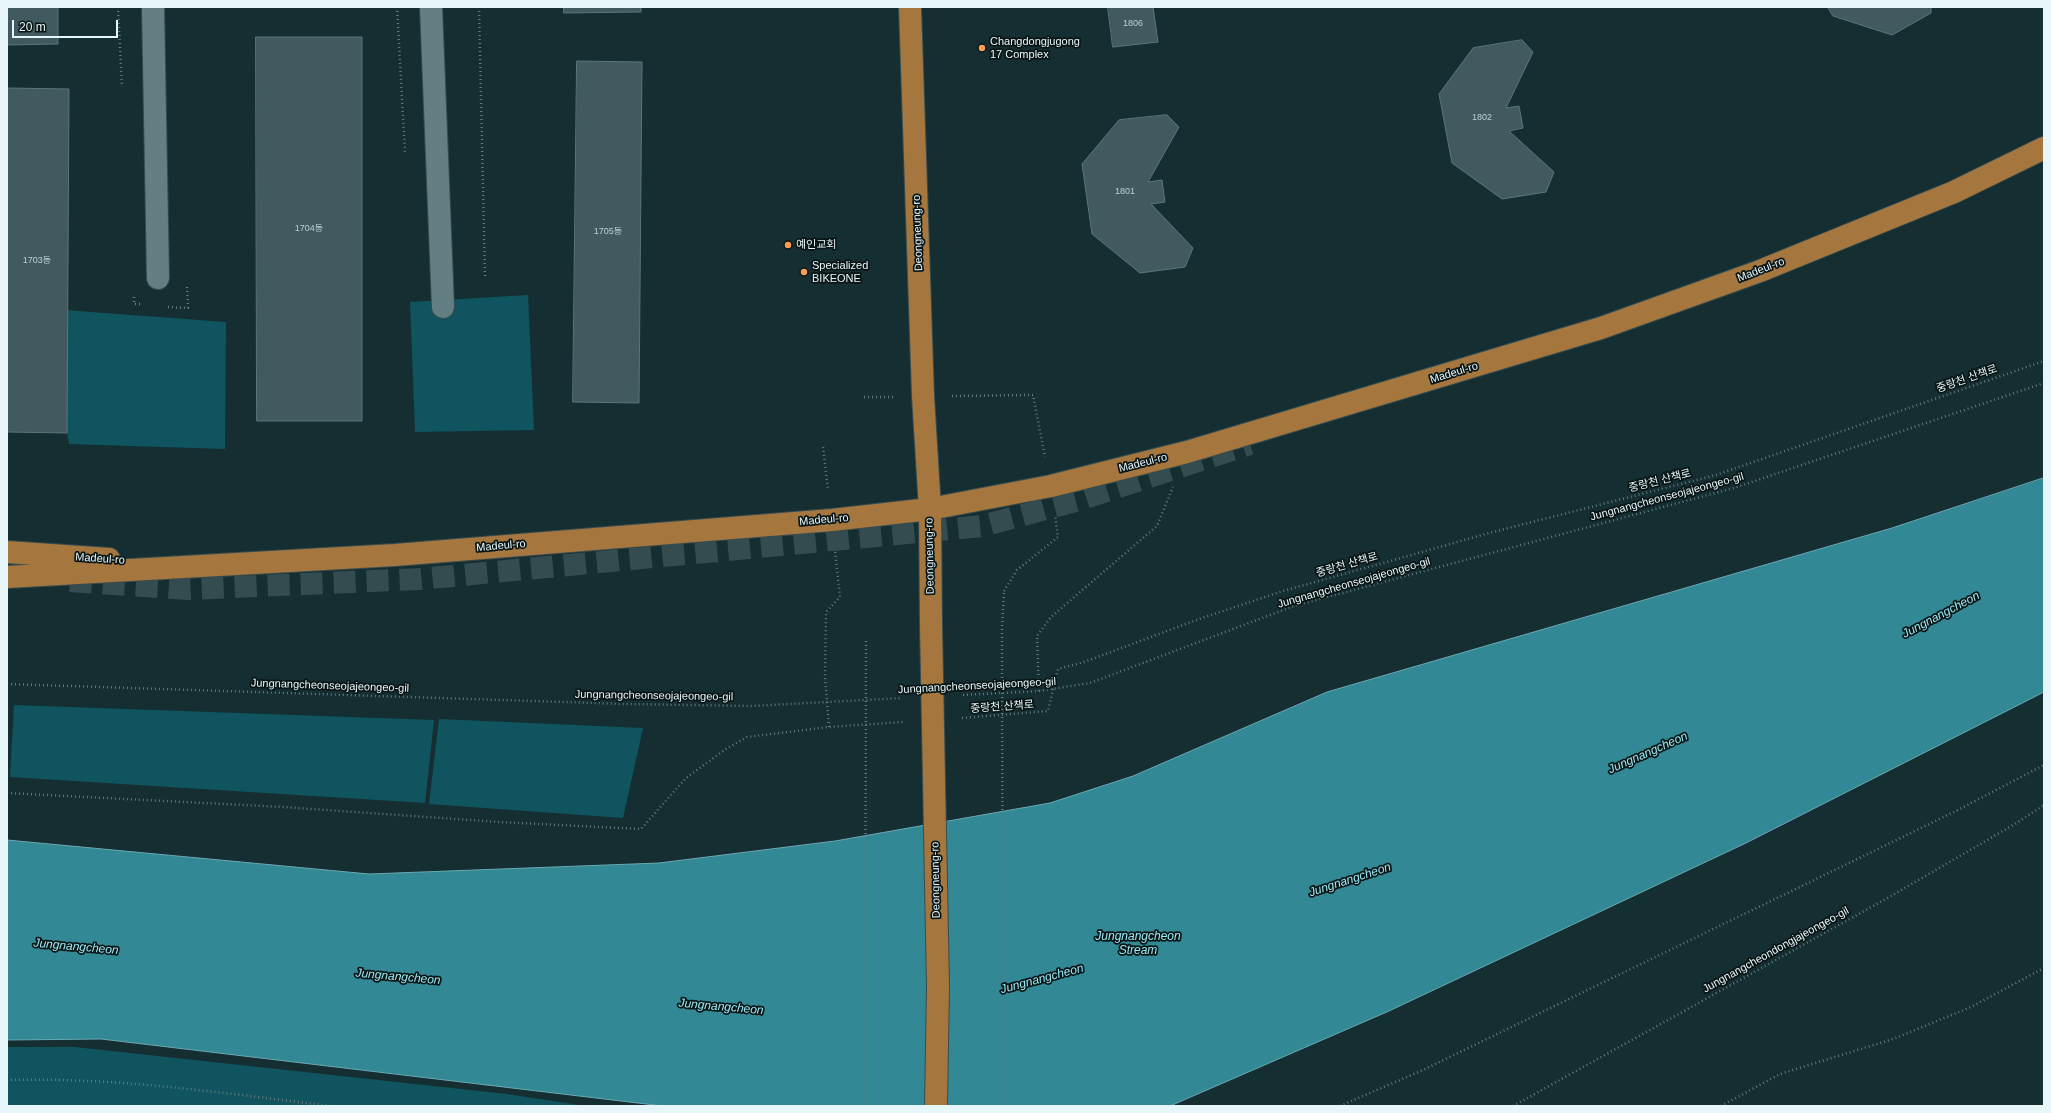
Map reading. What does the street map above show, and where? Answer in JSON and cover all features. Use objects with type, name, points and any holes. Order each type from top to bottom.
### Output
[{"type":"main road","name":"Deongneung-ro","points":[[910,7],[923,396],[930,509],[938,986],[936,1106]]},
{"type":"main road","name":"Madeul-ro","points":[[7,577],[395,555],[832,520],[930,509],[1051,486],[1188,452],[1601,328],[1760,271],[1954,192],[2044,148]]},
{"type":"main road","name":"Madeul-ro","points":[[7,552],[194,566]]},
{"type":"street","points":[[153,7],[158,278]]},
{"type":"street","points":[[431,7],[443,307]]},
{"type":"path","points":[[397,7],[405,155]]},
{"type":"path","points":[[479,7],[485,276]]},
{"type":"path","name":"중랑천 산책로","points":[[960,718],[1048,711],[1058,669],[1084,662],[1206,616],[1283,591],[1493,532],[1716,475],[2044,361]]},
{"type":"path","name":"Jungnangcheonseojajeongeo-gil","points":[[955,696],[1039,692],[1090,683],[1294,606],[1734,488],[2044,383]]},
{"type":"path","points":[[864,397],[1033,395],[1051,486],[1058,537],[1017,570],[1004,591],[1002,628],[1003,1106]]},
{"type":"path","points":[[1039,692],[1037,636],[1051,617],[1157,526],[1188,452]]},
{"type":"path","points":[[829,727],[826,701],[826,612],[840,597]]},
{"type":"path","points":[[865,1106],[866,639]]},
{"type":"path","name":"Jungnangcheonseojajeongeo-gil","points":[[7,684],[626,704],[752,706],[826,701],[909,698]]},
{"type":"path","points":[[7,793],[283,807],[499,822],[641,829],[686,778],[726,749],[747,737],[829,727],[906,722]]},
{"type":"path","points":[[1340,1106],[1423,1070],[1947,815],[2044,765]]},
{"type":"path","name":"Jungnangcheondongjajeongeo-gil","points":[[1512,1106],[1884,900],[2015,824],[2044,805]]},
{"type":"path","points":[[1721,1106],[1780,1074],[1893,1039],[1971,1007],[2044,968]]},
{"type":"path","points":[[7,1080],[54,1079],[115,1082],[331,1106]]},
{"type":"shaded area","points":[[528,295],[534,430],[415,432],[410,302]]},
{"type":"shaded area","points":[[64,310],[226,322],[225,449],[69,444],[67,433]]},
{"type":"shaded area","points":[[14,705],[434,720],[425,803],[10,777]]},
{"type":"shaded area","points":[[439,719],[643,728],[623,818],[429,804]]},
{"type":"shaded area","points":[[7,1047],[75,1047],[507,1094],[586,1106],[7,1106]]},
{"type":"water","name":"Jungnangcheon Stream","points":[[2044,478],[2044,692],[1746,843],[1389,1011],[1170,1106],[663,1106],[101,1039],[7,1040],[7,840],[369,874],[659,863],[835,841],[1050,803],[1133,776],[1327,692],[1892,528]]},
{"type":"building","points":[[7,7],[58,7],[58,44],[7,45]]},
{"type":"building","points":[[564,7],[641,7],[641,12],[564,13]]},
{"type":"building","points":[[1108,7],[1153,7],[1158,42],[1113,47]]},
{"type":"building","points":[[1828,7],[1931,7],[1931,13],[1892,35],[1833,16]]},
{"type":"building","points":[[256,37],[362,37],[362,421],[257,421]]},
{"type":"building","points":[[1522,40],[1533,52],[1506,108],[1519,106],[1523,128],[1509,131],[1554,172],[1546,192],[1502,199],[1452,163],[1439,94],[1473,48]]},
{"type":"building","points":[[577,61],[642,62],[639,403],[573,402]]},
{"type":"building","points":[[7,88],[69,89],[67,433],[7,432]]},
{"type":"building","points":[[1167,115],[1179,127],[1148,182],[1162,180],[1165,202],[1151,204],[1193,248],[1185,267],[1140,273],[1092,234],[1082,164],[1119,120]]},
{"type":"tunnel","points":[[70,581],[188,589],[420,579],[982,526],[1079,500],[1250,444]]},
{"type":"place","name":"Changdongjugong 17 Complex","points":[[982,48]]},
{"type":"place","name":"예인교회","points":[[788,245]]},
{"type":"place","name":"Specialized BIKEONE","points":[[804,272]]},
{"type":"water label","name":"Jungnangcheon","points":[[1941,615]]},
{"type":"water label","name":"Jungnangcheon","points":[[1648,753]]},
{"type":"water label","name":"Jungnangcheon","points":[[1350,880]]},
{"type":"water label","name":"Jungnangcheon","points":[[76,947]]},
{"type":"water label","name":"Jungnangcheon","points":[[398,977]]},
{"type":"water label","name":"Jungnangcheon","points":[[1042,979]]},
{"type":"water label","name":"Jungnangcheon","points":[[721,1007]]}]
